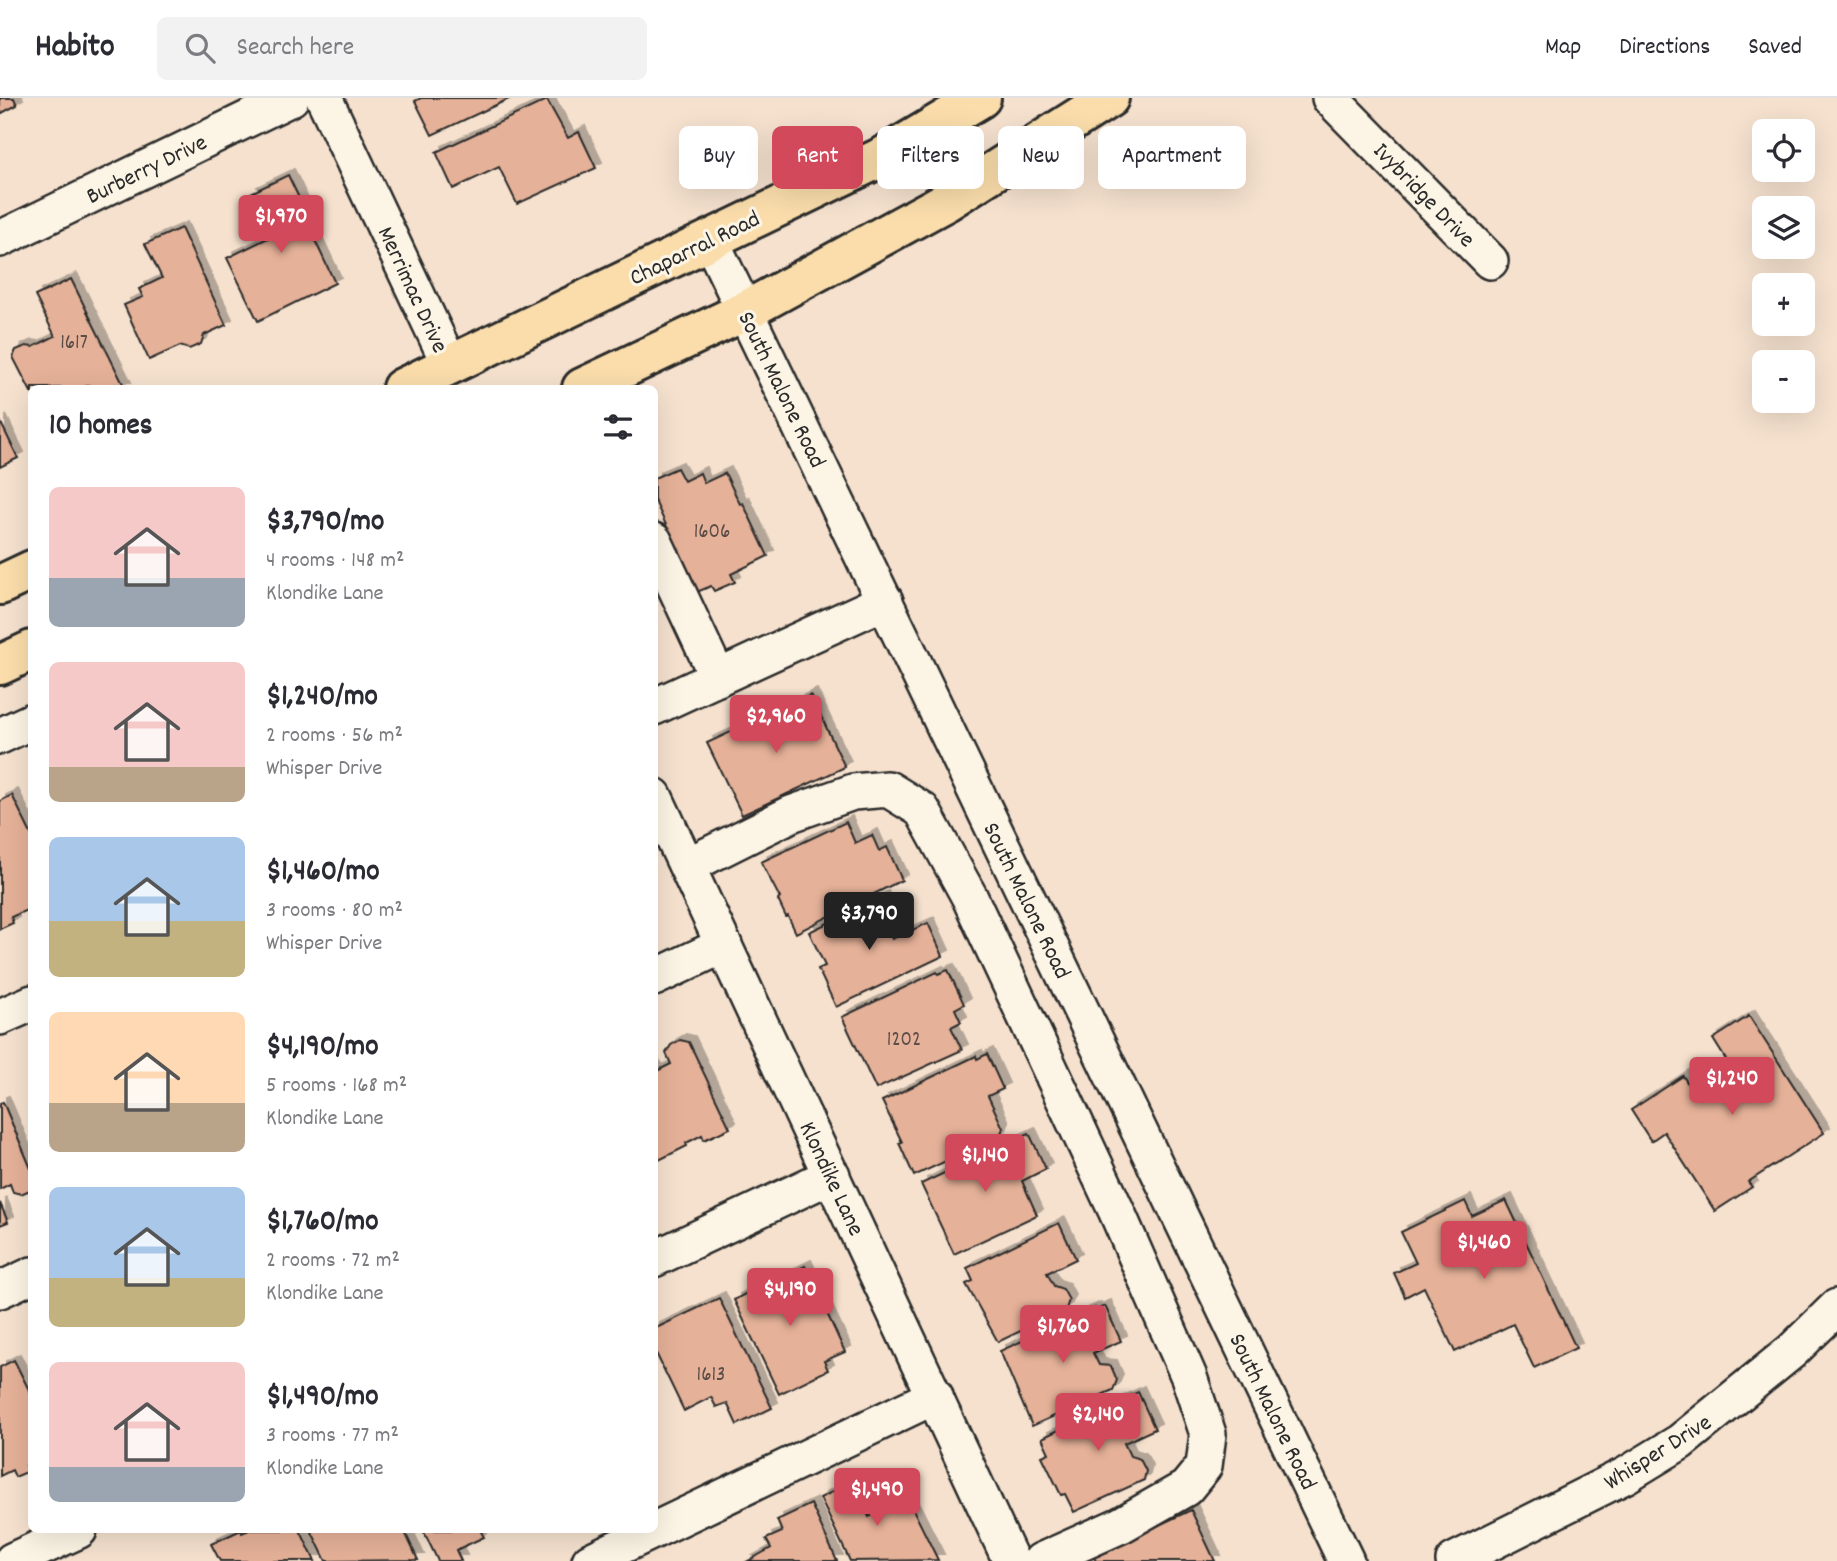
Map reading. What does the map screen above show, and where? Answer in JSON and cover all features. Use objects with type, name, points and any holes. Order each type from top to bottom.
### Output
[{"type":"main road","name":"Chaparral Road","points":[[408,385],[884,156],[981,98]]},
{"type":"main road","points":[[588,385],[745,311],[947,201],[1109,98]]},
{"type":"main road","points":[[0,585],[28,572]]},
{"type":"main road","points":[[0,665],[28,652]]},
{"type":"street","name":"Burberry Drive","points":[[0,239],[291,98]]},
{"type":"street","name":"Merrimac Drive","points":[[324,98],[450,365]]},
{"type":"street","name":"Ivybridge Drive","points":[[1330,98],[1490,261]]},
{"type":"street","name":"South Malone Road","points":[[710,239],[1346,1561]]},
{"type":"street","points":[[658,550],[718,678]]},
{"type":"street","points":[[658,705],[885,601]]},
{"type":"street","points":[[0,736],[28,723]]},
{"type":"street","points":[[687,866],[791,814],[853,792],[888,789],[922,810],[969,896],[1139,1260],[1189,1377],[1208,1434],[1204,1466],[1186,1488],[1121,1525],[1041,1561]]},
{"type":"street","name":"Klondike Lane","points":[[658,804],[1011,1561]]},
{"type":"street","points":[[658,976],[724,945]]},
{"type":"street","points":[[0,1017],[28,1005]]},
{"type":"street","points":[[658,1257],[832,1175]]},
{"type":"street","points":[[0,1290],[28,1277]]},
{"type":"street","name":"Whisper Drive","points":[[1454,1561],[1626,1475],[1680,1442],[1792,1351],[1837,1307]]},
{"type":"street","points":[[658,1528],[935,1396]]},
{"type":"street","points":[[12,1561],[73,1533]]},
{"type":"street","points":[[590,1561],[649,1533]]},
{"type":"building","points":[[0,98],[14,98],[17,105],[0,114]]},
{"type":"building","points":[[421,98],[511,98],[432,135],[415,101]]},
{"type":"building","points":[[547,100],[568,138],[579,132],[596,168],[517,204],[499,167],[453,189],[436,152]]},
{"type":"building","points":[[288,175],[335,283],[258,321],[227,258],[272,236],[251,193]]},
{"type":"building","points":[[181,228],[226,325],[204,335],[201,344],[189,349],[180,346],[149,360],[124,305],[143,297],[139,289],[162,278],[145,244]]},
{"type":"building","points":[[71,279],[124,385],[28,386],[13,357],[16,350],[26,346],[33,347],[55,336],[35,296]]},
{"type":"building","points":[[0,421],[18,458],[0,467]]},
{"type":"building","points":[[677,468],[684,481],[700,473],[704,483],[725,473],[740,504],[743,503],[768,556],[731,574],[735,582],[714,591],[711,586],[697,592],[658,508],[658,476]]},
{"type":"building","points":[[811,695],[845,767],[742,815],[707,743]]},
{"type":"building","points":[[12,795],[28,828],[28,909],[11,917],[13,923],[0,929],[0,801]]},
{"type":"building","points":[[846,822],[855,843],[872,835],[879,851],[887,847],[902,880],[796,933],[761,862]]},
{"type":"building","points":[[882,897],[894,923],[886,926],[892,939],[928,923],[943,956],[836,1007],[818,969],[825,966],[809,932]]},
{"type":"building","points":[[948,970],[964,1004],[955,1009],[961,1022],[951,1027],[962,1050],[876,1089],[842,1017],[937,972],[938,974]]},
{"type":"building","points":[[1749,1016],[1824,1133],[1748,1182],[1752,1187],[1715,1211],[1664,1132],[1651,1141],[1631,1110],[1683,1076],[1690,1087],[1728,1063],[1713,1039]]},
{"type":"building","points":[[680,1040],[689,1042],[730,1128],[704,1140],[702,1135],[658,1160],[658,1070],[671,1064],[666,1053],[671,1045]]},
{"type":"building","points":[[987,1054],[1003,1089],[988,1096],[1003,1128],[1000,1136],[914,1176],[899,1143],[902,1142],[882,1101],[976,1056],[977,1059]]},
{"type":"building","points":[[3,1102],[28,1161],[28,1191],[21,1194],[13,1192],[10,1184],[0,1189],[0,1103]]},
{"type":"building","points":[[1029,1133],[1046,1169],[1022,1181],[1037,1215],[954,1254],[921,1184]]},
{"type":"building","points":[[1506,1200],[1576,1348],[1534,1368],[1513,1324],[1455,1352],[1424,1287],[1405,1297],[1394,1273],[1416,1263],[1401,1232],[1465,1201],[1472,1216]]},
{"type":"building","points":[[0,1203],[8,1222],[0,1225]]},
{"type":"building","points":[[1059,1223],[1076,1259],[1047,1273],[1054,1286],[1063,1289],[1069,1300],[1066,1309],[998,1342],[966,1284],[973,1281],[967,1268]]},
{"type":"building","points":[[805,1266],[845,1352],[824,1361],[828,1370],[779,1394],[734,1300],[749,1292],[749,1284],[754,1278],[762,1278],[768,1284]]},
{"type":"building","points":[[719,1298],[772,1408],[737,1425],[727,1403],[716,1407],[711,1397],[684,1411],[658,1357],[658,1327]]},
{"type":"building","points":[[1105,1306],[1121,1341],[1093,1353],[1099,1365],[1111,1366],[1117,1380],[1113,1390],[1032,1426],[1000,1351],[1095,1308],[1096,1310]]},
{"type":"building","points":[[14,1360],[28,1388],[28,1471],[15,1477],[12,1470],[0,1476],[0,1367]]},
{"type":"building","points":[[1138,1392],[1155,1429],[1124,1443],[1130,1456],[1140,1459],[1146,1471],[1144,1480],[1074,1512],[1065,1494],[1061,1495],[1042,1456],[1049,1453],[1042,1438]]},
{"type":"building","points":[[852,1482],[869,1517],[881,1511],[878,1504],[904,1491],[938,1560],[850,1561],[820,1498]]},
{"type":"building","points":[[811,1504],[837,1561],[748,1561],[771,1548],[766,1539],[782,1532],[777,1520]]},
{"type":"building","points":[[1191,1510],[1215,1561],[1096,1561],[1093,1556]]},
{"type":"building","points":[[235,1533],[301,1533],[315,1561],[220,1561],[211,1544]]},
{"type":"building","points":[[312,1533],[405,1533],[418,1560],[326,1561]]},
{"type":"building","points":[[424,1533],[482,1533],[484,1537],[456,1550],[461,1561],[438,1561]]}]
